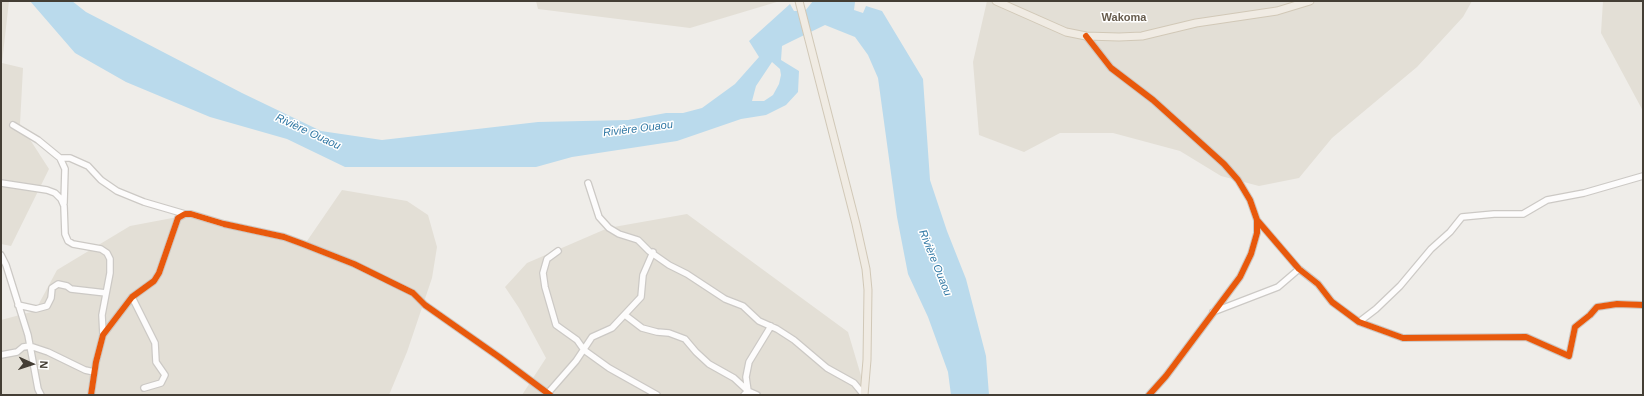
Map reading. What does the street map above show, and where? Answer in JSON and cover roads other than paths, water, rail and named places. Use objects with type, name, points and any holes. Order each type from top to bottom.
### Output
[{"type":"main road","points":[[799,1],[866,269],[868,290],[867,360],[864,395]]},
{"type":"main road","points":[[996,1],[1052,27],[1066,32],[1086,36],[1142,36],[1196,23],[1277,11],[1310,1]]},
{"type":"street","points":[[1086,36],[1111,68],[1153,100],[1224,164],[1238,180],[1250,200],[1257,220],[1257,233],[1251,254],[1240,277],[1166,376],[1149,395]]},
{"type":"street","points":[[13,125],[38,140],[60,158],[65,169],[63,199],[65,234],[68,241],[73,244],[101,249],[107,253],[110,259],[110,273],[102,315],[103,335],[94,372],[91,395]]},
{"type":"street","points":[[60,158],[70,158],[88,166],[102,180],[117,191],[144,202],[224,224],[284,237],[354,264],[413,293],[425,305],[549,394],[584,350],[592,337],[612,328],[641,296],[643,275],[653,252]]},
{"type":"street","points":[[1359,322],[1376,309],[1400,286],[1431,249],[1450,232],[1462,217],[1494,214],[1523,214],[1547,200],[1584,193],[1643,176]]},
{"type":"street","points":[[1,183],[46,190],[55,193],[63,199]]},
{"type":"street","points":[[588,183],[599,217],[609,228],[619,234],[638,240],[649,251],[653,252],[668,265],[687,274],[725,299],[743,306],[759,321],[771,326],[794,340],[827,368],[854,383],[864,395]]},
{"type":"street","points":[[103,335],[132,297],[154,281],[178,218],[185,214]]},
{"type":"street","points":[[1257,220],[1299,269],[1318,284],[1332,302],[1359,322],[1403,338],[1526,337],[1569,356],[1575,327],[1590,315],[1597,307],[1617,304],[1643,305]]},
{"type":"street","points":[[558,251],[547,259],[543,273],[545,287],[556,325],[577,340],[584,350],[609,368],[657,395]]},
{"type":"street","points":[[1,255],[30,346],[38,389],[41,395]]},
{"type":"street","points":[[1213,312],[1278,287],[1299,269]]},
{"type":"street","points":[[18,305],[36,309],[47,306],[51,298],[52,288],[58,284],[67,286],[71,289],[106,293]]},
{"type":"street","points":[[132,297],[155,343],[156,362],[165,375],[161,383],[144,388]]},
{"type":"street","points":[[625,315],[642,328],[657,332],[669,333],[685,339],[709,364],[734,378],[746,393],[757,395]]},
{"type":"street","points":[[746,393],[746,377],[749,362],[771,326]]},
{"type":"street","points":[[1,355],[17,352],[23,347],[30,346],[48,352],[84,370],[94,372]]},
{"type":"water","name":"Rivière Ouaou","points":[[30,1],[72,1],[86,12],[242,93],[321,131],[382,140],[538,122],[628,120],[666,113],[683,113],[702,108],[735,84],[759,57],[749,41],[790,4],[794,11],[805,11],[813,1],[855,2],[854,10],[863,13],[866,6],[882,11],[923,79],[930,180],[947,231],[966,279],[986,356],[989,395],[951,395],[948,372],[928,317],[908,274],[897,217],[878,78],[868,55],[855,37],[825,25],[782,46],[781,60],[799,71],[798,92],[786,105],[766,115],[741,119],[677,141],[572,157],[536,167],[345,167],[287,139],[210,117],[126,82],[75,53]],"holes":[[[772,62],[780,69],[781,75],[779,84],[773,95],[764,101],[752,101],[756,86]]]},
{"type":"district","name":"Wakoma","points":[[1124,18]]}]
